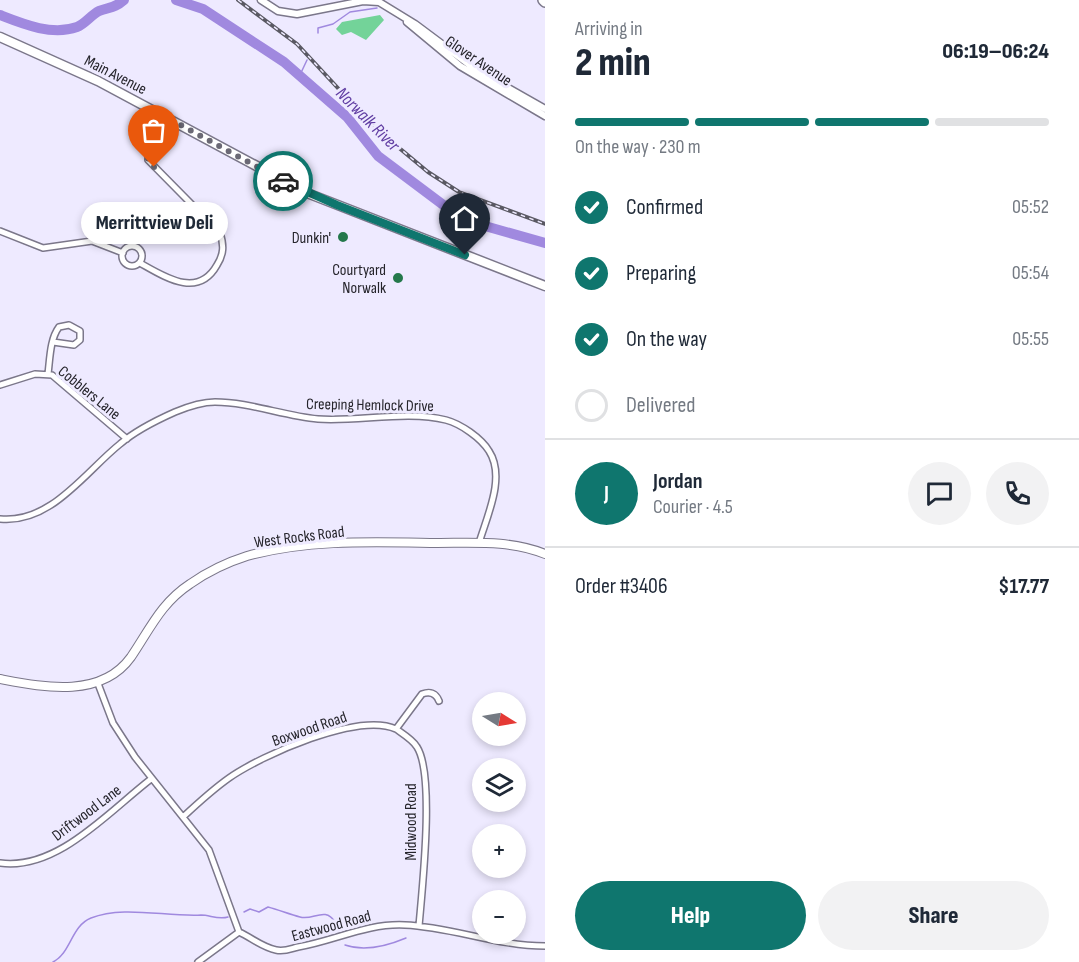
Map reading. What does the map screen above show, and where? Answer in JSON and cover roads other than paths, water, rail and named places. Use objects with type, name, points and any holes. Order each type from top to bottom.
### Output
[{"type":"main road","name":"Main Avenue","points":[[0,37],[91,77],[307,193],[545,286]]},
{"type":"main road","name":"West Rocks Road","points":[[0,679],[65,687],[97,681],[115,673],[126,663],[161,608],[173,596],[215,569],[246,556],[317,546],[382,542],[507,544],[545,554]]},
{"type":"street","name":"Glover Avenue","points":[[261,0],[278,11],[297,14],[371,1],[379,2],[478,71],[545,110]]},
{"type":"street","name":"Glover Avenue","points":[[404,19],[413,29],[460,66],[545,116]]},
{"type":"street","points":[[124,251],[123,260],[128,265],[140,263],[177,282],[192,284],[208,277],[214,271],[223,249],[220,233],[148,160],[148,138],[157,112]]},
{"type":"street","points":[[0,231],[43,248],[70,246],[92,241],[124,251],[133,246],[138,249],[142,257],[140,263]]},
{"type":"street","points":[[48,374],[53,342],[56,330],[62,325],[69,325],[80,331],[80,340],[74,345],[53,342]]},
{"type":"street","name":"Cobblers Lane","points":[[0,385],[35,374],[48,374],[80,397],[127,439]]},
{"type":"street","name":"Creeping Hemlock Drive","points":[[0,519],[24,517],[48,506],[73,488],[127,439],[174,413],[210,402],[319,419],[426,417],[449,421],[479,439],[495,462],[496,480],[479,543]]},
{"type":"street","points":[[97,681],[113,723],[151,779],[209,850],[239,932],[198,962]]},
{"type":"street","points":[[396,729],[422,694],[432,693],[439,701]]},
{"type":"street","name":"Boxwood Road","points":[[183,817],[229,778],[288,748],[365,724],[380,723],[396,729]]},
{"type":"street","name":"Midwood Road","points":[[396,729],[417,746],[424,775],[426,827],[419,926]]},
{"type":"street","name":"Driftwood Lane","points":[[0,863],[38,861],[62,849],[151,779]]},
{"type":"street","name":"Eastwood Road","points":[[239,932],[256,943],[282,951],[381,926],[419,926],[499,942],[545,946]]},
{"type":"waterway","name":"Norwalk River","points":[[0,15],[38,28],[67,29],[80,26],[99,11],[115,6],[124,0]]},
{"type":"waterway","name":"Norwalk River","points":[[176,0],[203,9],[284,62],[347,117],[378,156],[454,213],[478,224],[545,243]]},
{"type":"waterway","points":[[318,33],[318,28],[333,24],[350,12],[377,8]]},
{"type":"waterway","points":[[299,77],[307,60]]},
{"type":"waterway","points":[[244,912],[250,909],[259,912],[268,907],[305,918],[323,914],[331,917],[335,922]]},
{"type":"waterway","points":[[53,962],[64,952],[84,922],[103,914],[131,912],[228,917]]},
{"type":"waterway","points":[[345,945],[360,948],[376,947],[406,938]]},
{"type":"railway","points":[[238,0],[297,44],[374,127],[428,172],[459,192],[545,224]]},
{"type":"place","name":"Merrittview Deli","points":[[154,167]]},
{"type":"place","name":"Dunkin'","points":[[343,237]]},
{"type":"place","name":"Courtyard Norwalk","points":[[398,278]]}]
